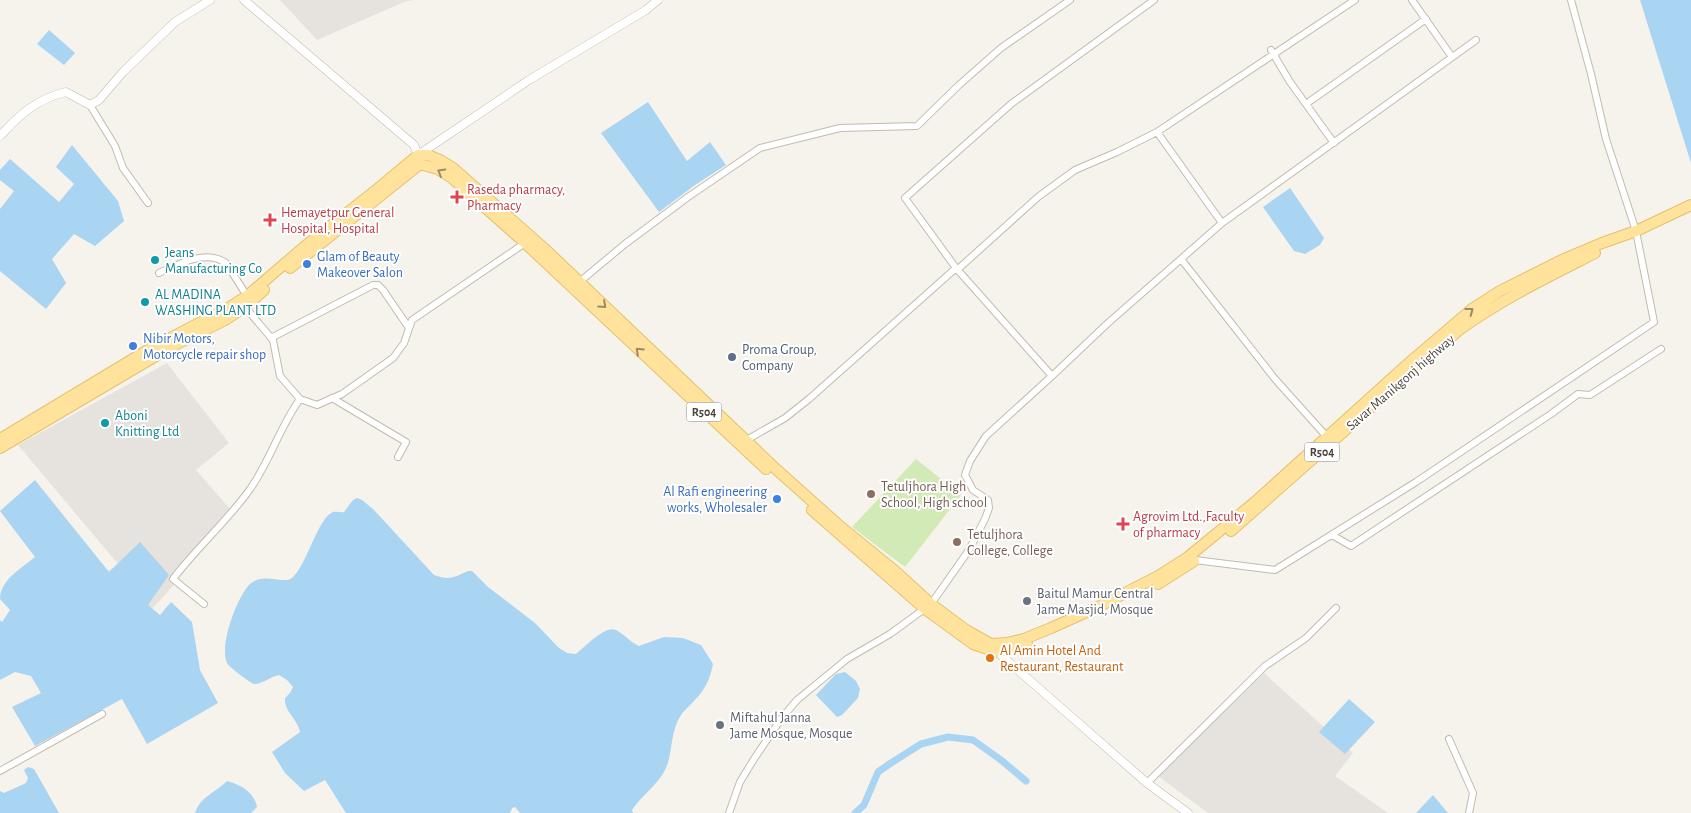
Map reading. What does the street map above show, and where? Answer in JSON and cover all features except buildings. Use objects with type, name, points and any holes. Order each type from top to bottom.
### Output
[{"type":"main road","name":"R504","points":[[423,155],[575,285],[742,443],[928,606],[973,644],[994,648],[1042,631],[1098,607],[1160,575],[1188,557],[1472,309],[1500,292],[1564,259],[1636,231],[1691,205]]},
{"type":"main road","name":"R504","points":[[423,155],[440,160],[453,168],[546,250],[575,285]]},
{"type":"main road","points":[[0,439],[247,296],[304,247],[423,155]]},
{"type":"main road","points":[[0,448],[156,350],[225,320],[245,306],[423,155]]},
{"type":"main road","name":"Savar Manikgonj highway","points":[[994,648],[1011,650],[1029,644],[1105,611],[1158,585],[1195,560],[1251,514],[1467,324],[1510,296],[1636,231]]},
{"type":"street","points":[[90,105],[99,100],[123,72],[175,22],[210,0]]},
{"type":"street","points":[[244,0],[414,145],[423,155],[529,80],[646,10],[658,0]]},
{"type":"street","points":[[575,285],[625,244],[688,197],[760,148],[840,128],[917,126],[1001,48],[1070,0]]},
{"type":"street","points":[[1052,376],[957,269],[905,198],[1011,104],[1154,0]]},
{"type":"street","points":[[742,443],[785,418],[809,399],[1038,197],[1075,170],[1157,132],[1355,0]]},
{"type":"street","points":[[1412,0],[1452,57]]},
{"type":"street","points":[[1195,560],[1275,570],[1416,482],[1654,322],[1636,231],[1606,138],[1592,74],[1571,0]]},
{"type":"street","points":[[1306,104],[1426,19]]},
{"type":"street","points":[[729,813],[740,782],[749,767],[781,719],[797,700],[847,659],[890,634],[928,606],[969,550],[989,508],[988,500],[973,490],[964,475],[970,461],[986,436],[1108,323],[1222,223],[1476,40]]},
{"type":"street","points":[[1273,53],[1334,144]]},
{"type":"street","points":[[0,136],[18,116],[51,96],[66,92],[90,105],[115,146],[123,168],[148,203]]},
{"type":"street","points":[[1157,132],[1222,223]]},
{"type":"street","points":[[245,306],[273,340],[280,376],[300,399],[317,405],[342,394],[393,358],[404,344],[412,320],[525,243]]},
{"type":"street","points":[[159,273],[192,259],[222,260],[226,263],[247,296]]},
{"type":"street","points":[[1181,259],[1275,379],[1327,437]]},
{"type":"street","points":[[271,338],[373,285],[378,285],[383,290],[410,328]]},
{"type":"street","points":[[1332,535],[1351,546],[1578,394],[1590,395],[1661,349]]},
{"type":"street","points":[[332,398],[406,442],[398,457]]},
{"type":"street","points":[[204,604],[173,579],[248,492],[278,440],[292,410],[300,399]]},
{"type":"street","points":[[1147,783],[1265,666],[1306,638],[1336,608]]},
{"type":"street","points":[[994,648],[1147,783],[1188,813]]},
{"type":"street","points":[[0,771],[102,714]]},
{"type":"street","points":[[1449,738],[1473,793],[1469,813]]},
{"type":"shaded area","points":[[280,0],[414,0],[404,2],[317,40]]},
{"type":"shaded area","points":[[167,363],[229,443],[196,470],[232,511],[172,587],[143,619],[96,580],[118,564],[18,445]]},
{"type":"shaded area","points":[[1264,673],[1353,753],[1335,776],[1388,813],[1208,813],[1158,776]]},
{"type":"green space","points":[[916,459],[961,495],[905,567],[852,527]]},
{"type":"water","points":[[1640,0],[1691,0],[1691,163]]},
{"type":"water","points":[[49,30],[75,53],[64,65],[37,44]]},
{"type":"water","points":[[648,102],[687,161],[710,142],[726,165],[659,212],[601,133]]},
{"type":"water","points":[[72,145],[118,201],[124,221],[95,246],[74,234],[52,259],[66,283],[46,309],[0,271],[0,209],[14,191],[0,180],[0,170],[10,159],[59,202],[74,184],[56,167]]},
{"type":"water","points":[[1290,188],[1324,238],[1320,245],[1305,254],[1294,251],[1263,207]]},
{"type":"water","points":[[35,480],[109,572],[140,542],[169,575],[148,605],[160,615],[171,602],[192,622],[200,670],[218,703],[147,744],[122,699],[35,746],[12,707],[41,693],[31,676],[15,672],[0,680],[0,620],[2,622],[10,610],[0,599],[1,592],[8,580],[35,557],[0,511]]},
{"type":"water","points":[[357,498],[373,509],[434,575],[448,578],[472,571],[488,587],[535,623],[559,648],[567,653],[576,654],[601,634],[611,629],[616,630],[639,646],[664,637],[683,638],[701,645],[713,664],[709,679],[701,693],[677,721],[666,768],[655,784],[632,810],[633,813],[520,813],[515,807],[512,808],[510,813],[346,813],[325,780],[304,791],[285,773],[272,752],[300,732],[285,703],[285,698],[293,687],[279,675],[254,684],[235,671],[227,663],[225,655],[227,634],[240,599],[250,584],[256,580],[268,578],[285,580],[293,577],[303,562],[322,523],[333,512],[344,512],[353,500]]},
{"type":"water","points":[[845,672],[856,681],[860,689],[858,698],[842,715],[837,717],[816,695],[836,674]]},
{"type":"water","points":[[1349,699],[1375,722],[1345,754],[1319,732]]},
{"type":"water","points":[[28,767],[34,769],[59,813],[0,813],[0,791],[4,793],[26,783],[28,778],[24,770]]},
{"type":"water","points":[[227,781],[250,793],[257,807],[251,813],[195,813],[205,799]]},
{"type":"water","points":[[1433,795],[1448,813],[1416,813]]},
{"type":"waterway","points":[[855,813],[864,805],[878,772],[921,744],[948,737],[973,740],[1026,781]]},
{"type":"place","name":"Raseda pharmacy, Pharmacy","points":[[457,197]]},
{"type":"place","name":"Hemayetpur General Hospital, Hospital","points":[[270,220]]},
{"type":"place","name":"Jeans Manufacturing Co","points":[[155,260]]},
{"type":"place","name":"Glam of Beauty Makeover Salon","points":[[307,264]]},
{"type":"place","name":"AL MADINA WASHING PLANT LTD","points":[[145,302]]},
{"type":"place","name":"Nibir Motors, Motorcycle repair shop","points":[[133,346]]},
{"type":"place","name":"Proma Group, Company","points":[[732,357]]},
{"type":"place","name":"Aboni Knitting Ltd","points":[[105,423]]},
{"type":"place","name":"Tetuljhora High School, High school","points":[[871,494]]},
{"type":"place","name":"Al Rafi engineering works, Wholesaler","points":[[777,499]]},
{"type":"place","name":"Agrovim Ltd.,Faculty of pharmacy","points":[[1123,524]]},
{"type":"place","name":"Tetuljhora College, College","points":[[957,542]]},
{"type":"place","name":"Baitul Mamur Central Jame Masjid, Mosque","points":[[1027,601]]},
{"type":"place","name":"Al Amin Hotel And Restaurant, Restaurant","points":[[990,658]]},
{"type":"place","name":"Miftahul Janna Jame Mosque, Mosque","points":[[720,725]]}]
